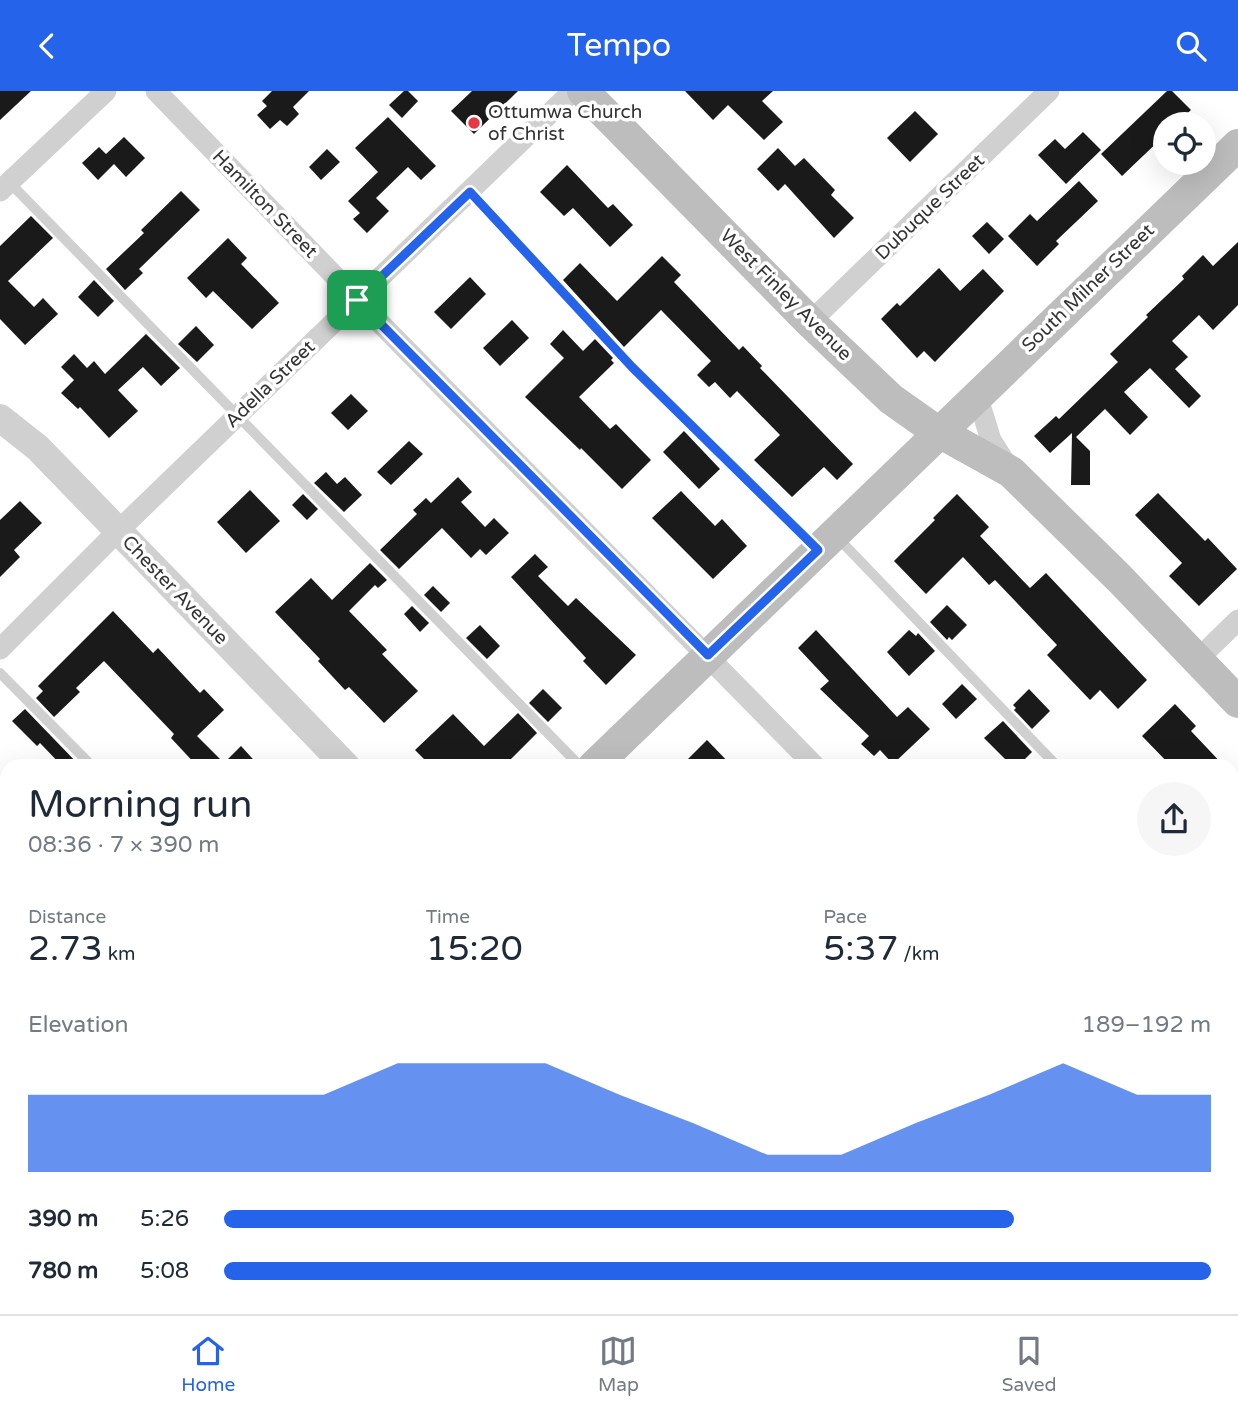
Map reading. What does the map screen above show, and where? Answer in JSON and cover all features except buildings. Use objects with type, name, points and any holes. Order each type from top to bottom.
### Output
[{"type":"main road","name":"West Finley Avenue","points":[[583,91],[810,322],[891,399],[939,432],[1011,472],[1119,578],[1238,702]]},
{"type":"main road","name":"South Milner Street","points":[[601,759],[1238,145]]},
{"type":"street","points":[[5,187],[106,91]]},
{"type":"street","name":"Hamilton Street","points":[[156,91],[357,300],[808,759]]},
{"type":"street","name":"Adella Street","points":[[0,649],[237,415],[573,91]]},
{"type":"street","name":"Dubuque Street","points":[[810,322],[1049,91]]},
{"type":"street","name":"West Finley Avenue","points":[[977,395],[991,440],[1011,472]]},
{"type":"street","name":"Chester Avenue","points":[[0,418],[38,448],[338,759]]},
{"type":"street","points":[[1196,660],[1238,620]]},
{"type":"lane","points":[[5,187],[237,415],[573,759]]},
{"type":"lane","points":[[470,192],[632,367],[826,542],[1050,759]]},
{"type":"lane","points":[[0,673],[85,759]]},
{"type":"place","name":"Ottumwa Church of Christ","points":[[474,123]]},
{"type":"route","points":[[470,192],[632,367],[818,550],[708,655],[357,300],[470,192]]}]
